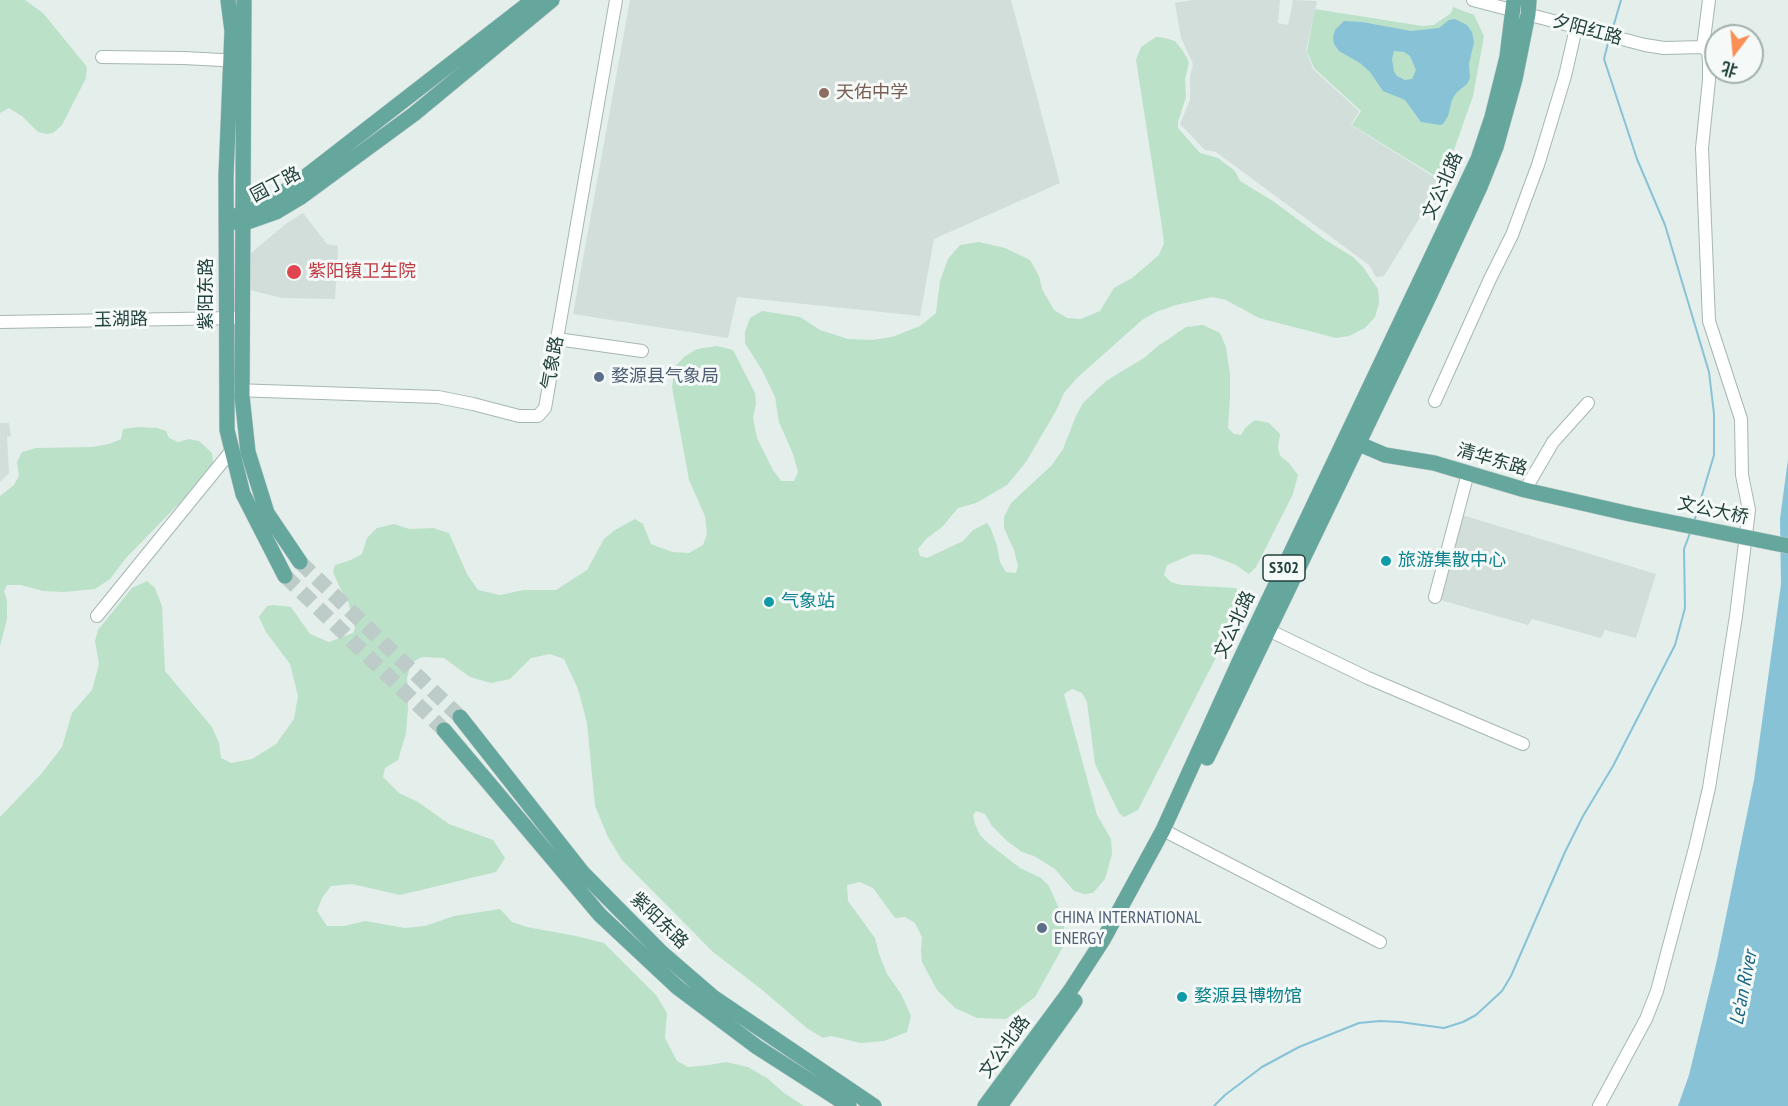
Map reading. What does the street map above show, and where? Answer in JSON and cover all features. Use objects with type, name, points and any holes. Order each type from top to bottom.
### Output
[{"type":"main road","name":"紫阳东路","points":[[228,0],[237,61],[243,218],[235,318],[235,390],[227,429],[243,494],[285,576]]},
{"type":"main road","name":"紫阳东路","points":[[235,318],[226,220],[226,176],[244,0]]},
{"type":"main road","name":"园丁路","points":[[226,220],[276,212],[301,197],[414,114],[529,5],[552,0]]},
{"type":"main road","name":"文公北路","points":[[1000,1106],[1057,1028],[1115,939],[1352,441],[1442,269],[1496,147],[1515,79],[1521,6]]},
{"type":"main road","name":"紫阳东路","points":[[235,390],[248,452],[267,513],[300,562]]},
{"type":"main road","name":"清华东路","points":[[1352,441],[1386,455],[1434,463],[1525,490],[1630,514]]},
{"type":"main road","name":"文公大桥","points":[[1630,514],[1788,546]]},
{"type":"main road","name":"紫阳东路","points":[[460,717],[582,872],[662,953],[713,997],[874,1106]]},
{"type":"main road","name":"紫阳东路","points":[[444,730],[600,915],[668,979],[757,1047],[849,1106]]},
{"type":"main road","name":"文公北路","points":[[985,1106],[1070,991],[1103,940],[1166,832]]},
{"type":"street","name":"气象路","points":[[235,390],[438,397],[519,416],[538,416],[545,408],[616,0]]},
{"type":"street","name":"夕阳红路","points":[[1473,0],[1521,6],[1576,28],[1664,48],[1703,47]]},
{"type":"street","points":[[1599,1106],[1646,1019],[1657,991],[1695,848],[1709,788],[1736,616],[1749,510],[1742,475],[1742,419],[1709,321],[1702,148],[1709,80],[1709,61],[1703,47],[1709,0]]},
{"type":"street","points":[[1435,401],[1512,235],[1538,165],[1565,76],[1576,28]]},
{"type":"street","points":[[102,57],[237,61]]},
{"type":"street","name":"玉湖路","points":[[0,322],[235,318]]},
{"type":"street","points":[[557,339],[642,351]]},
{"type":"street","points":[[1525,490],[1554,442],[1588,403]]},
{"type":"street","points":[[97,616],[232,450]]},
{"type":"street","points":[[1434,597],[1468,473]]},
{"type":"street","points":[[1263,627],[1368,678],[1523,744]]},
{"type":"street","points":[[1166,832],[1380,942]]},
{"type":"shaded area","name":"天佑中学","points":[[630,0],[1011,0],[1060,183],[934,239],[920,316],[737,297],[728,338],[573,314]]},
{"type":"shaded area","points":[[1192,0],[1280,0],[1278,23],[1288,25],[1293,0],[1317,1],[1306,50],[1313,69],[1359,111],[1351,125],[1442,182],[1384,276],[1376,277],[1369,265],[1216,152],[1205,150],[1180,124],[1190,100],[1190,76],[1193,64],[1181,38],[1175,3]]},
{"type":"shaded area","name":"紫阳镇卫生院","points":[[303,213],[327,244],[338,246],[335,299],[282,298],[250,290],[251,253],[287,223]]},
{"type":"shaded area","points":[[0,423],[9,423],[11,436],[7,437],[9,473],[0,482]]},
{"type":"shaded area","points":[[1462,515],[1656,574],[1636,638],[1605,630],[1601,638],[1532,619],[1528,625],[1437,599]]},
{"type":"green space","points":[[0,0],[25,0],[43,13],[87,67],[86,78],[62,125],[53,133],[38,132],[22,116],[9,108],[0,113]]},
{"type":"green space","points":[[1453,7],[1474,15],[1484,36],[1473,96],[1443,181],[1352,125],[1361,111],[1314,68],[1307,51],[1315,9],[1422,26],[1434,25],[1451,13]]},
{"type":"green space","points":[[1156,37],[1175,41],[1189,62],[1185,80],[1186,97],[1178,128],[1200,153],[1218,158],[1235,171],[1240,181],[1273,201],[1324,239],[1353,257],[1378,289],[1379,303],[1375,317],[1365,328],[1349,336],[1336,338],[1259,318],[1226,300],[1212,297],[1156,312],[1142,320],[1077,378],[1064,393],[1026,462],[1007,485],[976,503],[958,508],[943,526],[926,539],[918,549],[920,556],[927,558],[963,541],[973,530],[987,523],[997,546],[1000,562],[1006,572],[1016,573],[1018,566],[1014,550],[1004,528],[1004,517],[1011,503],[1052,465],[1063,449],[1083,403],[1106,381],[1144,358],[1186,327],[1203,325],[1220,333],[1226,347],[1230,374],[1228,428],[1234,434],[1241,435],[1246,427],[1255,420],[1269,423],[1280,434],[1278,447],[1280,456],[1298,475],[1293,494],[1256,567],[1249,574],[1236,565],[1210,555],[1193,554],[1167,565],[1164,575],[1171,582],[1181,585],[1236,588],[1243,603],[1138,810],[1124,817],[1119,813],[1095,764],[1087,702],[1082,693],[1072,689],[1064,694],[1097,815],[1111,839],[1112,854],[1105,879],[1093,893],[1084,894],[1074,891],[1055,869],[1034,856],[1022,852],[1007,841],[992,826],[985,814],[976,811],[973,815],[980,835],[988,843],[1020,868],[1041,878],[1049,886],[1064,920],[1064,945],[1035,997],[1006,1019],[977,1018],[955,1008],[937,990],[922,962],[922,937],[915,923],[905,917],[895,918],[873,888],[860,882],[847,885],[848,901],[875,938],[887,974],[901,994],[911,1016],[907,1032],[884,1041],[861,1043],[831,1036],[823,1038],[808,1029],[713,952],[622,860],[608,837],[595,806],[587,723],[578,689],[564,659],[550,654],[531,658],[510,679],[491,683],[470,677],[444,658],[422,657],[411,663],[407,678],[406,733],[398,760],[385,768],[383,777],[399,793],[418,802],[449,824],[493,840],[505,858],[496,872],[400,895],[352,884],[331,886],[322,898],[317,911],[327,926],[344,926],[365,921],[405,928],[425,926],[454,916],[500,909],[512,922],[527,927],[604,943],[656,995],[667,1013],[665,1038],[677,1061],[688,1067],[726,1062],[748,1067],[767,1078],[804,1106],[0,1106],[0,817],[42,773],[62,747],[72,713],[92,690],[99,664],[95,641],[98,630],[132,588],[147,581],[155,588],[162,606],[165,671],[212,727],[219,743],[221,758],[231,763],[252,759],[276,744],[294,719],[298,696],[290,664],[266,632],[259,617],[267,606],[291,607],[310,634],[329,642],[353,633],[355,628],[348,601],[333,572],[335,565],[362,554],[367,538],[377,528],[394,524],[409,529],[433,528],[449,533],[467,574],[478,590],[500,595],[524,590],[556,590],[587,570],[604,539],[635,519],[643,524],[651,544],[672,552],[689,553],[703,545],[707,534],[705,516],[689,480],[672,387],[675,367],[684,357],[697,349],[717,346],[733,350],[755,393],[756,404],[753,418],[757,438],[781,481],[794,481],[798,472],[779,422],[775,397],[745,343],[745,332],[750,318],[762,311],[800,317],[820,330],[848,339],[872,340],[892,337],[920,326],[936,313],[940,281],[948,259],[960,245],[979,242],[1005,248],[1030,260],[1054,310],[1067,318],[1081,319],[1100,311],[1114,288],[1132,278],[1159,255],[1164,243],[1136,60],[1141,47]]},
{"type":"green space","points":[[138,427],[166,431],[169,438],[178,442],[189,439],[199,441],[212,453],[213,463],[202,480],[126,558],[110,579],[95,589],[64,592],[7,585],[4,591],[7,601],[7,619],[0,646],[0,496],[14,485],[19,476],[17,462],[22,452],[36,448],[93,447],[109,444],[121,439],[123,429]]},
{"type":"water","points":[[1455,19],[1467,25],[1472,32],[1474,42],[1469,64],[1470,78],[1467,84],[1456,93],[1448,116],[1440,125],[1421,122],[1405,100],[1383,91],[1370,72],[1360,63],[1339,51],[1334,44],[1335,30],[1344,21],[1411,31],[1439,28],[1449,20]],"holes":[[[1394,51],[1404,52],[1410,56],[1416,70],[1412,79],[1405,80],[1394,72],[1392,59]]]},
{"type":"water","name":"Le'an River","points":[[1788,459],[1788,1106],[1678,1106],[1689,1075],[1717,960],[1754,780],[1781,584],[1780,519]]},
{"type":"waterway","points":[[1612,31],[1621,0]]},
{"type":"waterway","points":[[1609,39],[1604,59],[1637,159],[1665,225],[1709,372],[1714,414],[1714,455],[1694,522]]},
{"type":"waterway","points":[[1214,1106],[1262,1067],[1299,1047],[1359,1023],[1400,1022],[1444,1028],[1476,1015],[1502,991],[1511,976],[1565,852],[1583,816],[1613,766],[1675,645],[1685,608],[1684,549],[1690,533]]},
{"type":"tunnel","points":[[300,562],[460,717]]},
{"type":"tunnel","points":[[285,576],[444,730]]},
{"type":"place","name":"天佑中学","points":[[824,93]]},
{"type":"place","name":"紫阳镇卫生院","points":[[294,272]]},
{"type":"place","name":"婺源县气象局","points":[[599,377]]},
{"type":"place","name":"旅游集散中心","points":[[1386,561]]},
{"type":"place","name":"气象站","points":[[769,602]]},
{"type":"place","name":"CHINA INTERNATIONAL ENERGY","points":[[1042,928]]},
{"type":"place","name":"婺源县博物馆","points":[[1182,997]]}]
